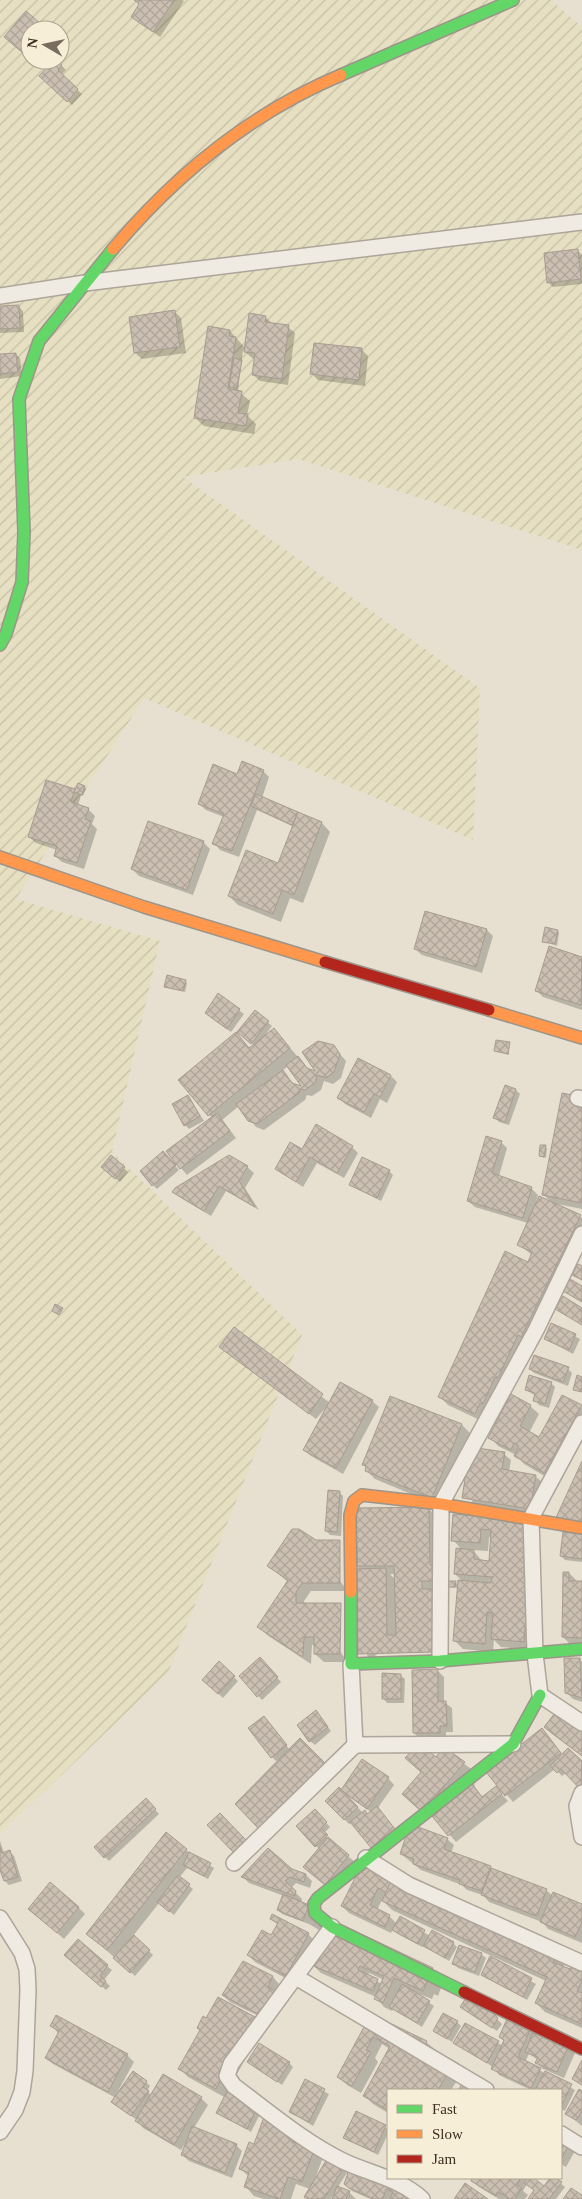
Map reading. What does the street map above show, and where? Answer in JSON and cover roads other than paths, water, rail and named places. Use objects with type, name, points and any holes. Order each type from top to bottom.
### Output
[{"type":"street","points":[[0,645],[6,634],[22,582],[24,532],[19,399],[39,341],[131,228],[190,168],[261,115],[307,89],[513,0]]},
{"type":"street","points":[[0,296],[86,283],[582,222]]},
{"type":"street","points":[[0,857],[73,884],[310,959],[582,1038]]},
{"type":"street","points":[[440,1661],[442,1504],[536,1330],[582,1234]]},
{"type":"street","points":[[582,1424],[531,1518],[534,1654],[540,1695],[513,1744],[366,1858],[318,1898],[314,1904],[315,1912],[332,1927],[582,2049]]},
{"type":"street","points":[[355,1745],[351,1664],[350,1515],[354,1501],[362,1495],[442,1504],[582,1528]]},
{"type":"street","points":[[351,1664],[440,1661],[582,1649]]},
{"type":"street","points":[[540,1695],[582,1722]]},
{"type":"street","points":[[234,1863],[355,1745],[513,1744]]},
{"type":"street","points":[[582,1793],[577,1806],[582,1837]]},
{"type":"street","points":[[366,1858],[409,1885],[582,1963]]},
{"type":"street","points":[[0,1918],[22,1954],[27,1969],[28,1990],[25,2071],[22,2092],[15,2110],[0,2132]]},
{"type":"street","points":[[332,1927],[232,2064],[227,2072],[228,2080],[305,2138],[341,2160],[405,2187],[422,2199]]},
{"type":"street","points":[[296,1977],[484,2089]]},
{"type":"street","points":[[562,2135],[582,2147]]}]
